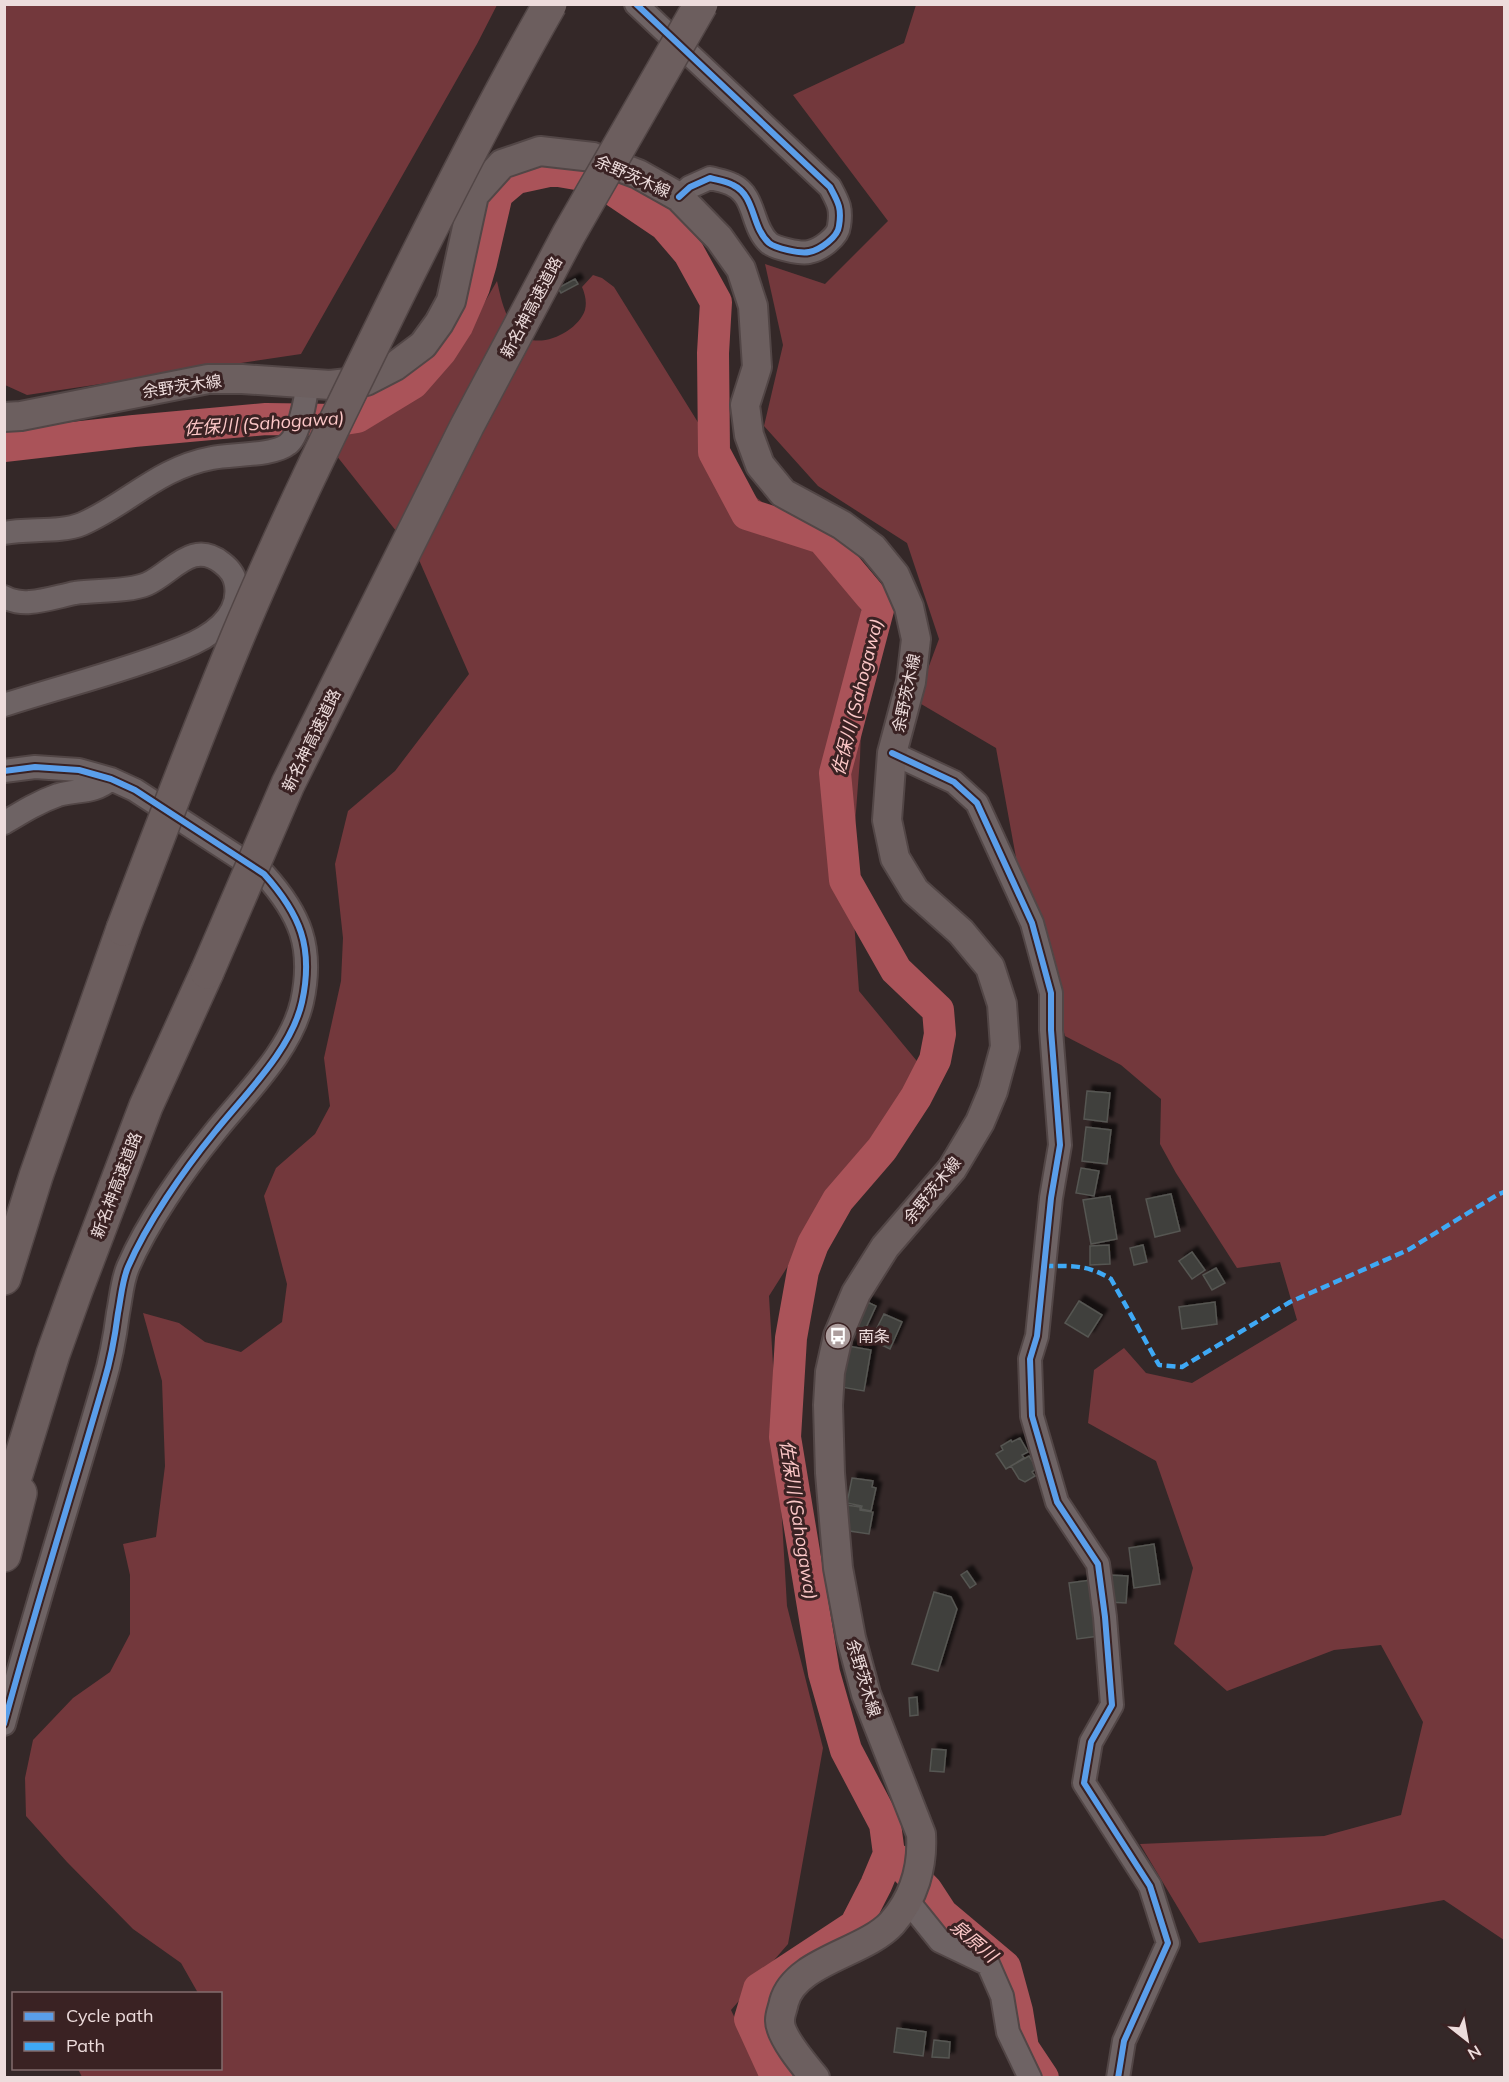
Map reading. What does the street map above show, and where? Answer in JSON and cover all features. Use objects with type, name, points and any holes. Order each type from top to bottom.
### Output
[{"type":"highway","points":[[4,1278],[36,1176],[123,929],[168,808],[238,636],[323,447],[426,238],[517,62],[550,4]]},
{"type":"highway","name":"新名神高速道路","points":[[4,1513],[53,1354],[146,1106],[288,784],[467,426],[569,234],[701,4]]},
{"type":"highway","points":[[4,1555],[53,1354]]},
{"type":"main road","name":"余野茨木線","points":[[4,417],[21,416],[208,379],[242,379],[307,390],[366,381],[395,366],[423,345],[452,301],[474,195],[502,164],[540,151],[593,157],[638,174],[679,197],[719,238],[741,269],[753,306],[757,368],[745,405],[749,435],[760,465],[783,493],[842,525],[873,548],[895,575],[909,607],[916,639],[911,682],[892,753],[887,820],[895,858],[915,891],[961,932],[990,967],[1002,1004],[1005,1047],[993,1091],[980,1122],[952,1169],[885,1247],[856,1293],[838,1336],[830,1372],[828,1405],[830,1473],[838,1568],[850,1638],[866,1694],[921,1834],[922,1852],[912,1887]]},
{"type":"main road","points":[[815,2078],[794,2052],[779,2022],[786,1996],[795,1983],[814,1968],[864,1944],[892,1923],[912,1887]]},
{"type":"street","points":[[636,4],[830,187],[841,208],[839,230],[826,244],[809,252],[793,251],[769,243],[759,229],[750,203],[734,185],[710,178],[690,187],[679,197]]},
{"type":"street","points":[[4,533],[80,525],[179,467],[211,458],[274,451],[287,445],[294,438],[307,390]]},
{"type":"street","points":[[4,597],[29,603],[75,593],[133,588],[148,583],[188,557],[203,555],[216,558],[230,569],[236,583],[237,599],[219,629],[202,640],[168,654],[4,705]]},
{"type":"street","points":[[892,753],[954,782],[977,803],[1032,923],[1051,993],[1051,1030],[1059,1145],[1051,1198],[1037,1336],[1030,1359],[1032,1416],[1057,1502],[1098,1564],[1112,1705],[1091,1742],[1084,1783],[1150,1886],[1168,1943],[1124,2041],[1118,2078]]},
{"type":"street","points":[[4,771],[35,767],[79,770],[111,779],[135,790],[264,874],[296,916],[305,947],[306,975],[302,1004],[293,1029],[280,1052],[211,1136],[152,1220],[127,1269],[112,1355],[30,1628],[4,1724]]},
{"type":"street","points":[[4,823],[36,803],[62,794],[89,791],[103,786],[111,779]]},
{"type":"street","points":[[912,1887],[940,1941],[988,1964],[1002,1996],[1008,2032],[1030,2078]]},
{"type":"shaded area","points":[[4,5],[497,5],[301,354],[27,395],[5,385]]},
{"type":"shaded area","points":[[916,5],[1504,5],[1504,1940],[1444,1900],[1199,1943],[1140,1844],[1324,1836],[1401,1815],[1423,1722],[1381,1645],[1334,1650],[1227,1691],[1174,1644],[1193,1568],[1156,1461],[1088,1423],[1094,1370],[1124,1348],[1146,1373],[1192,1383],[1297,1320],[1280,1262],[1237,1268],[1160,1144],[1161,1099],[1121,1065],[1065,1036],[1021,885],[996,748],[916,701],[939,639],[907,543],[818,486],[764,426],[783,345],[765,264],[825,284],[888,221],[793,95],[904,43]]},
{"type":"shaded area","points":[[593,275],[602,278],[614,287],[699,424],[753,495],[821,548],[865,616],[860,758],[851,878],[859,991],[921,1066],[849,1169],[769,1296],[787,1606],[823,1748],[788,1944],[731,2010],[763,2077],[82,2077],[78,2070],[222,2070],[222,1992],[197,1992],[181,1963],[133,1929],[67,1862],[26,1816],[25,1778],[33,1740],[73,1698],[110,1672],[130,1634],[130,1575],[123,1544],[156,1537],[165,1466],[162,1381],[143,1313],[179,1323],[205,1342],[241,1352],[282,1322],[287,1284],[264,1196],[276,1168],[315,1134],[330,1106],[324,1058],[341,981],[343,938],[335,864],[348,811],[395,771],[469,674],[419,560],[336,455],[317,425],[368,424],[413,399],[447,367],[497,281],[510,322],[519,333],[536,341],[556,337],[566,332],[581,318],[586,304],[582,287]]},
{"type":"building","points":[[575,279],[578,284],[561,293],[558,288]]},
{"type":"building","points":[[1087,1091],[1110,1093],[1107,1122],[1084,1119]]},
{"type":"building","points":[[1086,1127],[1111,1130],[1107,1164],[1082,1161]]},
{"type":"building","points":[[1081,1168],[1099,1171],[1094,1196],[1076,1193]]},
{"type":"building","points":[[1171,1194],[1180,1231],[1155,1237],[1146,1199]]},
{"type":"building","points":[[1110,1196],[1117,1239],[1091,1244],[1083,1200]]},
{"type":"building","points":[[1109,1245],[1110,1264],[1090,1265],[1090,1246]]},
{"type":"building","points":[[1143,1245],[1147,1262],[1134,1265],[1130,1248]]},
{"type":"building","points":[[1192,1252],[1205,1270],[1192,1279],[1179,1261]]},
{"type":"building","points":[[1216,1268],[1225,1283],[1212,1290],[1203,1275]]},
{"type":"building","points":[[863,1300],[876,1306],[865,1330],[853,1325]]},
{"type":"building","points":[[1079,1301],[1102,1315],[1088,1337],[1065,1323]]},
{"type":"building","points":[[1215,1302],[1217,1324],[1182,1329],[1179,1307]]},
{"type":"building","points":[[884,1314],[902,1322],[890,1349],[871,1340]]},
{"type":"building","points":[[848,1346],[871,1350],[864,1391],[841,1387]]},
{"type":"building","points":[[1020,1438],[1028,1452],[1022,1455],[1024,1458],[1006,1469],[996,1454],[1003,1450],[1001,1446]]},
{"type":"building","points":[[1029,1456],[1037,1468],[1032,1472],[1035,1476],[1025,1482],[1019,1479],[1011,1466]]},
{"type":"building","points":[[852,1478],[873,1481],[872,1487],[876,1488],[871,1511],[861,1509],[862,1506],[847,1503]]},
{"type":"building","points":[[846,1505],[873,1512],[869,1534],[843,1530]]},
{"type":"building","points":[[1154,1544],[1160,1584],[1134,1588],[1129,1548]]},
{"type":"building","points":[[967,1571],[976,1584],[970,1588],[961,1575]]},
{"type":"building","points":[[1109,1575],[1128,1576],[1126,1603],[1108,1602]]},
{"type":"building","points":[[1091,1580],[1099,1636],[1077,1639],[1069,1583]]},
{"type":"building","points":[[934,1592],[951,1597],[957,1609],[938,1671],[912,1664]]},
{"type":"building","points":[[917,1697],[918,1715],[910,1716],[909,1698]]},
{"type":"building","points":[[932,1749],[946,1750],[944,1772],[930,1771]]},
{"type":"building","points":[[897,2028],[926,2032],[923,2056],[894,2052]]},
{"type":"building","points":[[934,2040],[950,2042],[949,2058],[932,2057]]},
{"type":"waterway","name":"佐保川 (Sahogawa)","points":[[4,446],[266,419],[338,420],[357,417],[413,383],[441,351],[457,326],[474,287],[497,194],[516,178],[553,170],[594,177],[665,225],[689,253],[716,302],[713,353],[714,452],[747,514],[822,538],[879,606],[835,773],[845,880],[896,970],[938,1010],[940,1034],[935,1060],[916,1097],[882,1149],[838,1200],[813,1244],[803,1271],[791,1338],[785,1437],[824,1673],[846,1750],[885,1824],[889,1854],[855,1926],[759,1989],[750,2019],[777,2078]]},
{"type":"waterway","name":"泉原川","points":[[897,1860],[927,1891],[942,1914],[1005,1967],[1017,2011],[1023,2048],[1043,2078]]},
{"type":"marked path","points":[[1044,1266],[1086,1268],[1111,1279],[1159,1365],[1182,1367],[1290,1302],[1408,1250],[1504,1192]]},
{"type":"cycle path","points":[[636,4],[830,187],[839,205],[839,226],[832,239],[818,249],[809,252],[794,251],[769,243],[759,229],[746,196],[730,184],[710,178],[690,187],[679,197]]},
{"type":"cycle path","points":[[892,753],[954,782],[977,803],[1032,923],[1051,993],[1051,1030],[1060,1145],[1051,1198],[1037,1336],[1030,1359],[1032,1416],[1057,1502],[1098,1564],[1112,1705],[1091,1742],[1084,1783],[1150,1886],[1168,1943],[1124,2041],[1118,2078]]},
{"type":"cycle path","points":[[4,771],[35,767],[79,770],[111,779],[135,790],[264,874],[287,903],[295,918],[305,948],[306,964],[302,1002],[288,1038],[265,1072],[178,1180],[155,1215],[128,1267],[106,1373],[4,1724]]},
{"type":"place","name":"南条","points":[[838,1336]]}]
